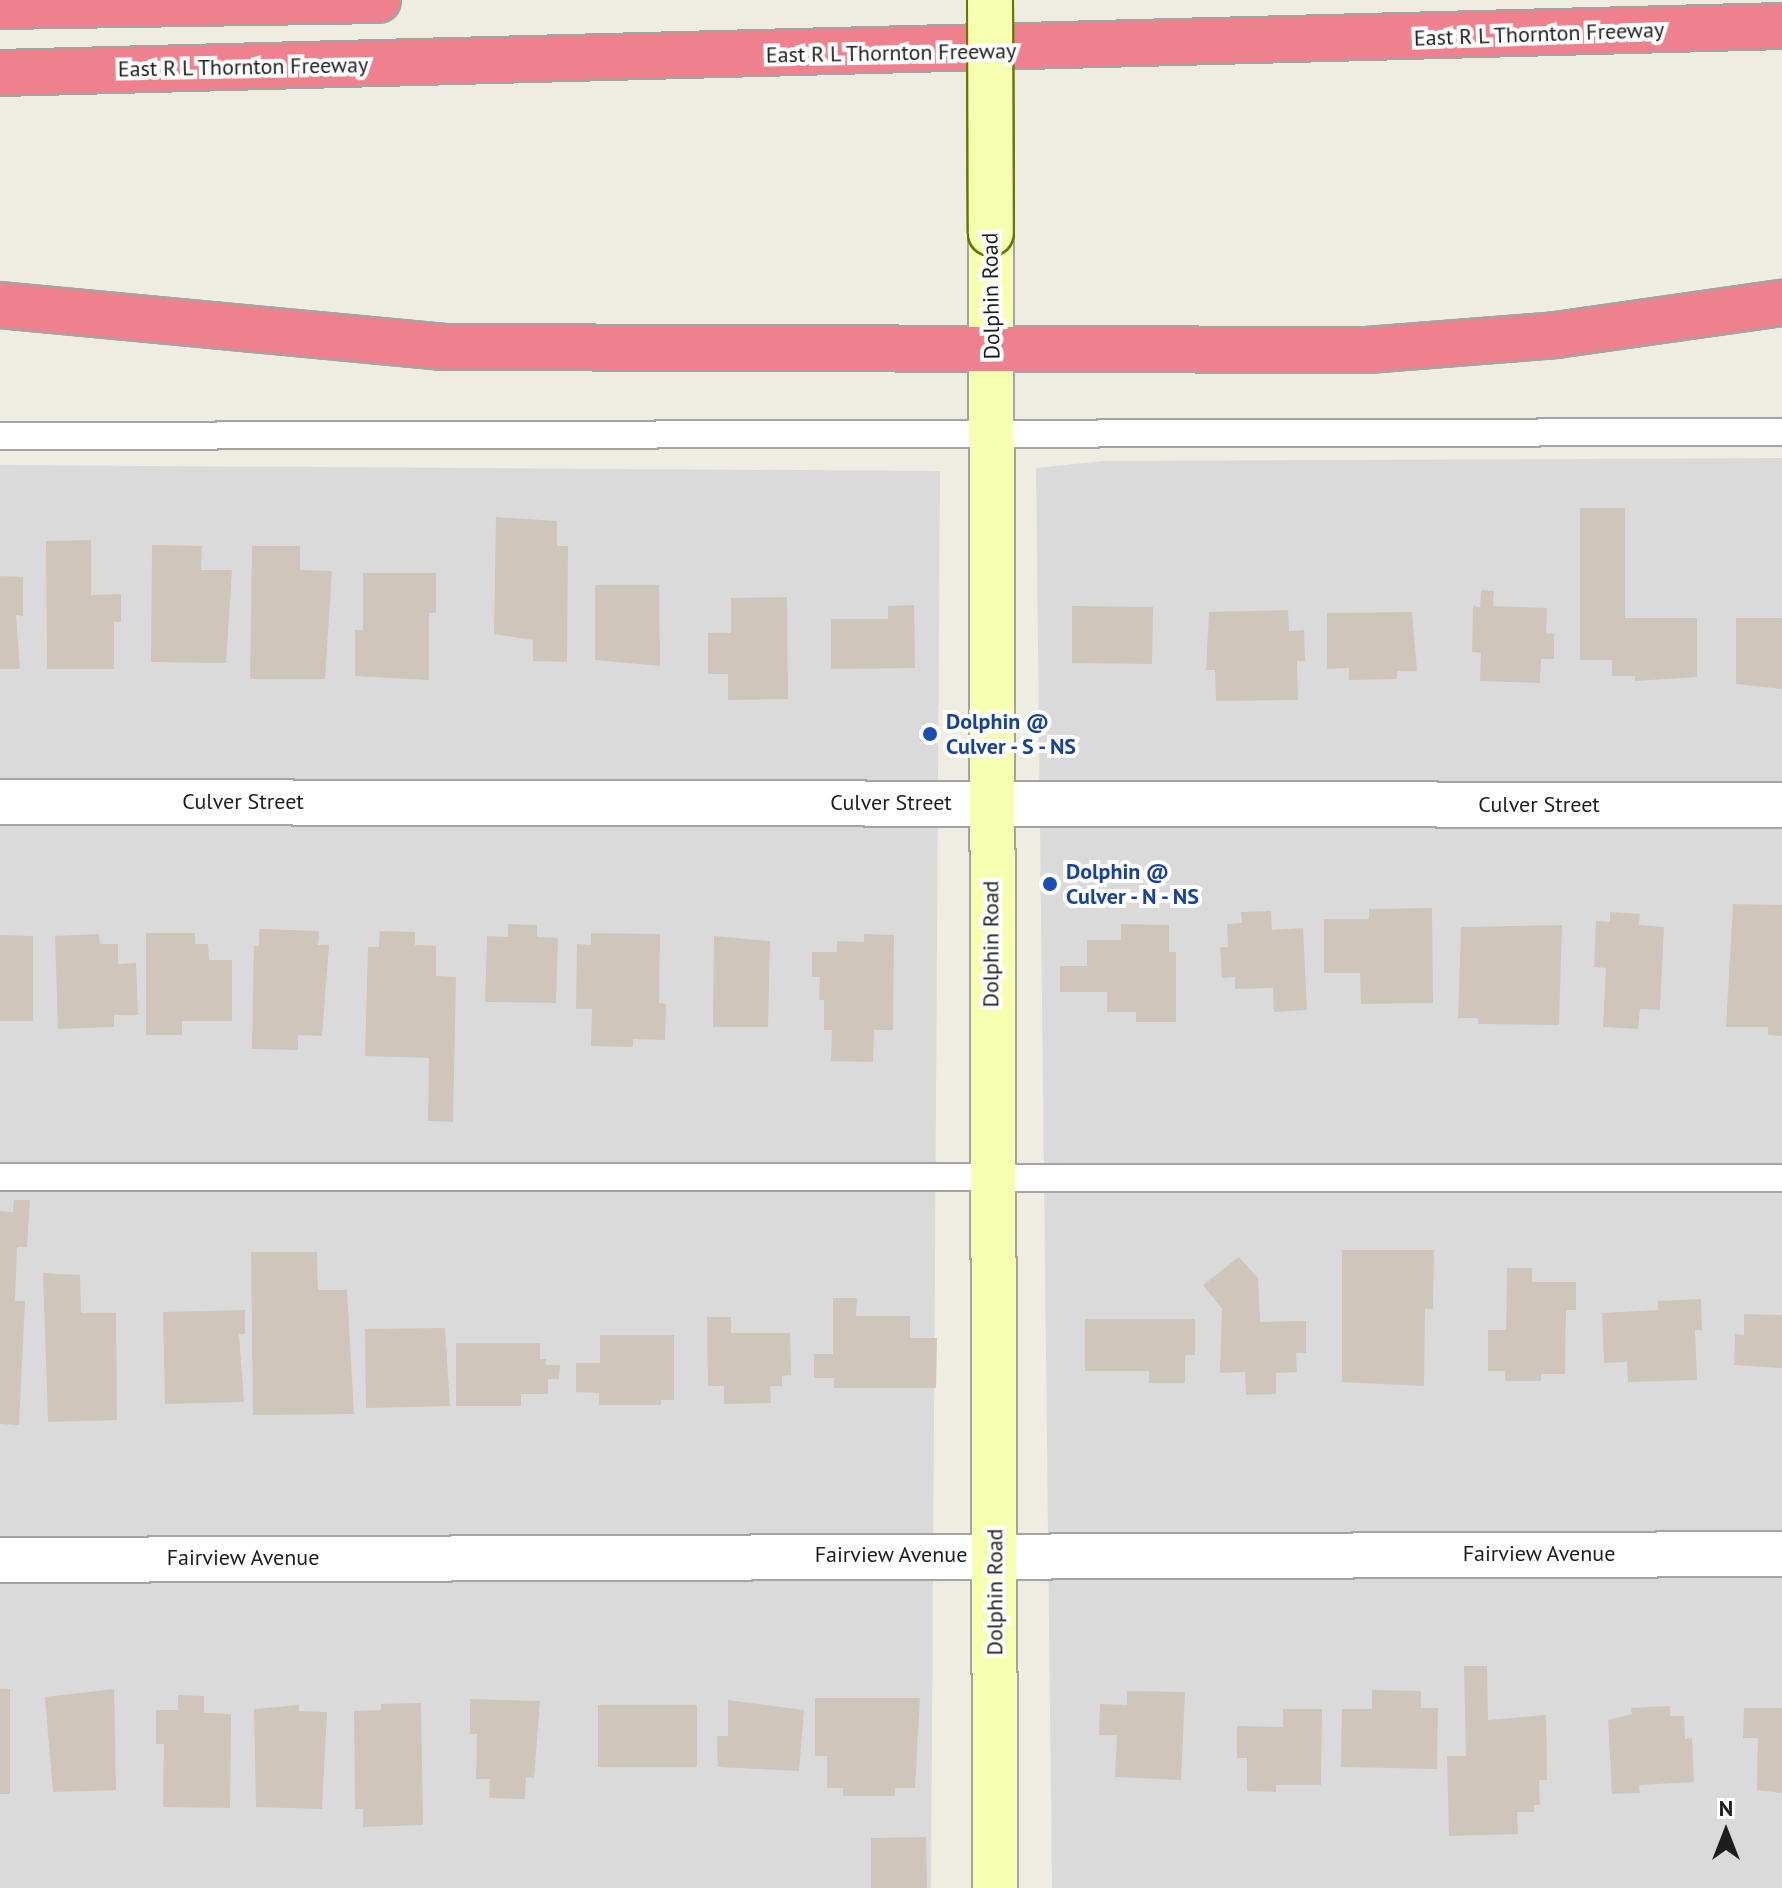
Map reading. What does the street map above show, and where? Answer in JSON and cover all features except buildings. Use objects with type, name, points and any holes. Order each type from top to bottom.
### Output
[{"type":"highway","points":[[0,6],[378,0]]},
{"type":"highway","name":"East R L Thornton Freeway","points":[[0,73],[1782,26]]},
{"type":"highway","points":[[0,49],[289,66]]},
{"type":"highway","points":[[0,305],[441,347],[1367,350],[1556,335],[1782,303]]},
{"type":"main road","name":"Dolphin Road","points":[[990,0],[995,1888]]},
{"type":"street","name":"Culver Street","points":[[0,802],[1782,805]]},
{"type":"street","name":"Fairview Avenue","points":[[0,1560],[996,1554],[1782,1554]]},
{"type":"lane","points":[[0,436],[991,437],[1782,432]]},
{"type":"lane","points":[[0,1177],[993,1175],[1782,1178]]},
{"type":"shaded area","points":[[1782,458],[1782,1888],[1052,1888],[1036,468],[1104,461]]},
{"type":"shaded area","points":[[0,465],[940,471],[931,1888],[0,1888]]},
{"type":"place","name":"Dolphin @ Culver - S - NS","points":[[930,734]]},
{"type":"place","name":"Dolphin @ Culver - N - NS","points":[[1050,884]]}]
